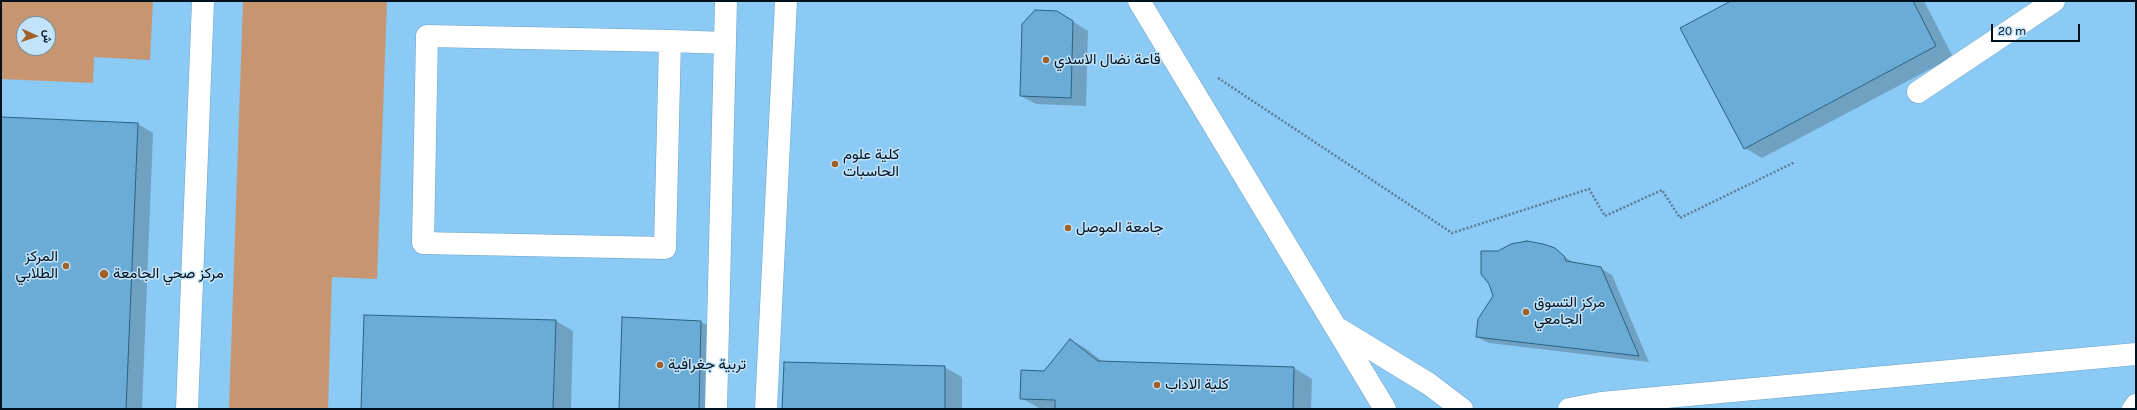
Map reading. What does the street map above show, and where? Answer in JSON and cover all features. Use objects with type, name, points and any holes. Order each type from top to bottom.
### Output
[{"type":"lane","points":[[186,409],[203,1]]},
{"type":"lane","points":[[716,409],[726,1]]},
{"type":"lane","points":[[766,409],[786,1]]},
{"type":"lane","points":[[1139,1],[1385,409]]},
{"type":"lane","points":[[1918,92],[2054,1]]},
{"type":"lane","points":[[670,42],[665,248],[423,243],[427,36],[725,43]]},
{"type":"lane","points":[[1336,327],[1429,384],[1462,409]]},
{"type":"lane","points":[[1569,409],[1600,403],[2136,354]]},
{"type":"lane","points":[[2133,409],[2136,405]]},
{"type":"path","points":[[1216,76],[1452,233],[1589,189],[1605,216],[1662,190],[1680,218],[1795,162]]},
{"type":"shaded area","name":"جامعة الموصل","points":[[1,1],[2136,1],[2136,409],[1,409]]},
{"type":"shaded area","points":[[1,1],[153,1],[150,60],[94,57],[93,83],[1,79]]},
{"type":"shaded area","points":[[243,1],[387,1],[377,279],[332,277],[328,409],[229,409]]},
{"type":"building","points":[[1731,1],[1913,1],[1936,46],[1744,149],[1680,28]]},
{"type":"building","name":"قاعة نضال الاسدي","points":[[1035,10],[1057,11],[1073,21],[1071,98],[1020,96],[1022,24]]},
{"type":"building","name":"المركز الطلابي","points":[[1,117],[138,123],[126,409],[1,409]]},
{"type":"building","points":[[1527,241],[1555,248],[1564,256],[1566,261],[1601,267],[1639,356],[1476,337],[1478,319],[1493,296],[1489,284],[1481,274],[1481,251],[1498,251],[1511,244]]},
{"type":"building","points":[[364,315],[556,320],[553,409],[361,409]]},
{"type":"building","name":"تربية جغرافية","points":[[622,317],[701,321],[699,409],[619,409]]},
{"type":"building","name":"كلية الاداب","points":[[1070,339],[1098,361],[1294,367],[1293,409],[1055,409],[1055,400],[1020,399],[1021,370],[1044,371]]},
{"type":"building","points":[[784,362],[945,366],[945,409],[782,409]]},
{"type":"place","name":"قاعة نضال الاسدي","points":[[1046,60]]},
{"type":"place","name":"كلية علوم الحاسبات","points":[[835,164]]},
{"type":"place","name":"جامعة الموصل","points":[[1068,228]]},
{"type":"place","name":"المركز الطلابي","points":[[66,266]]},
{"type":"place","name":"مركز صحي الجامعة","points":[[104,274]]},
{"type":"place","name":"مركز التسوق الجامعي","points":[[1526,312]]},
{"type":"place","name":"تربية جغرافية","points":[[660,365]]},
{"type":"place","name":"كلية الاداب","points":[[1157,385]]}]
